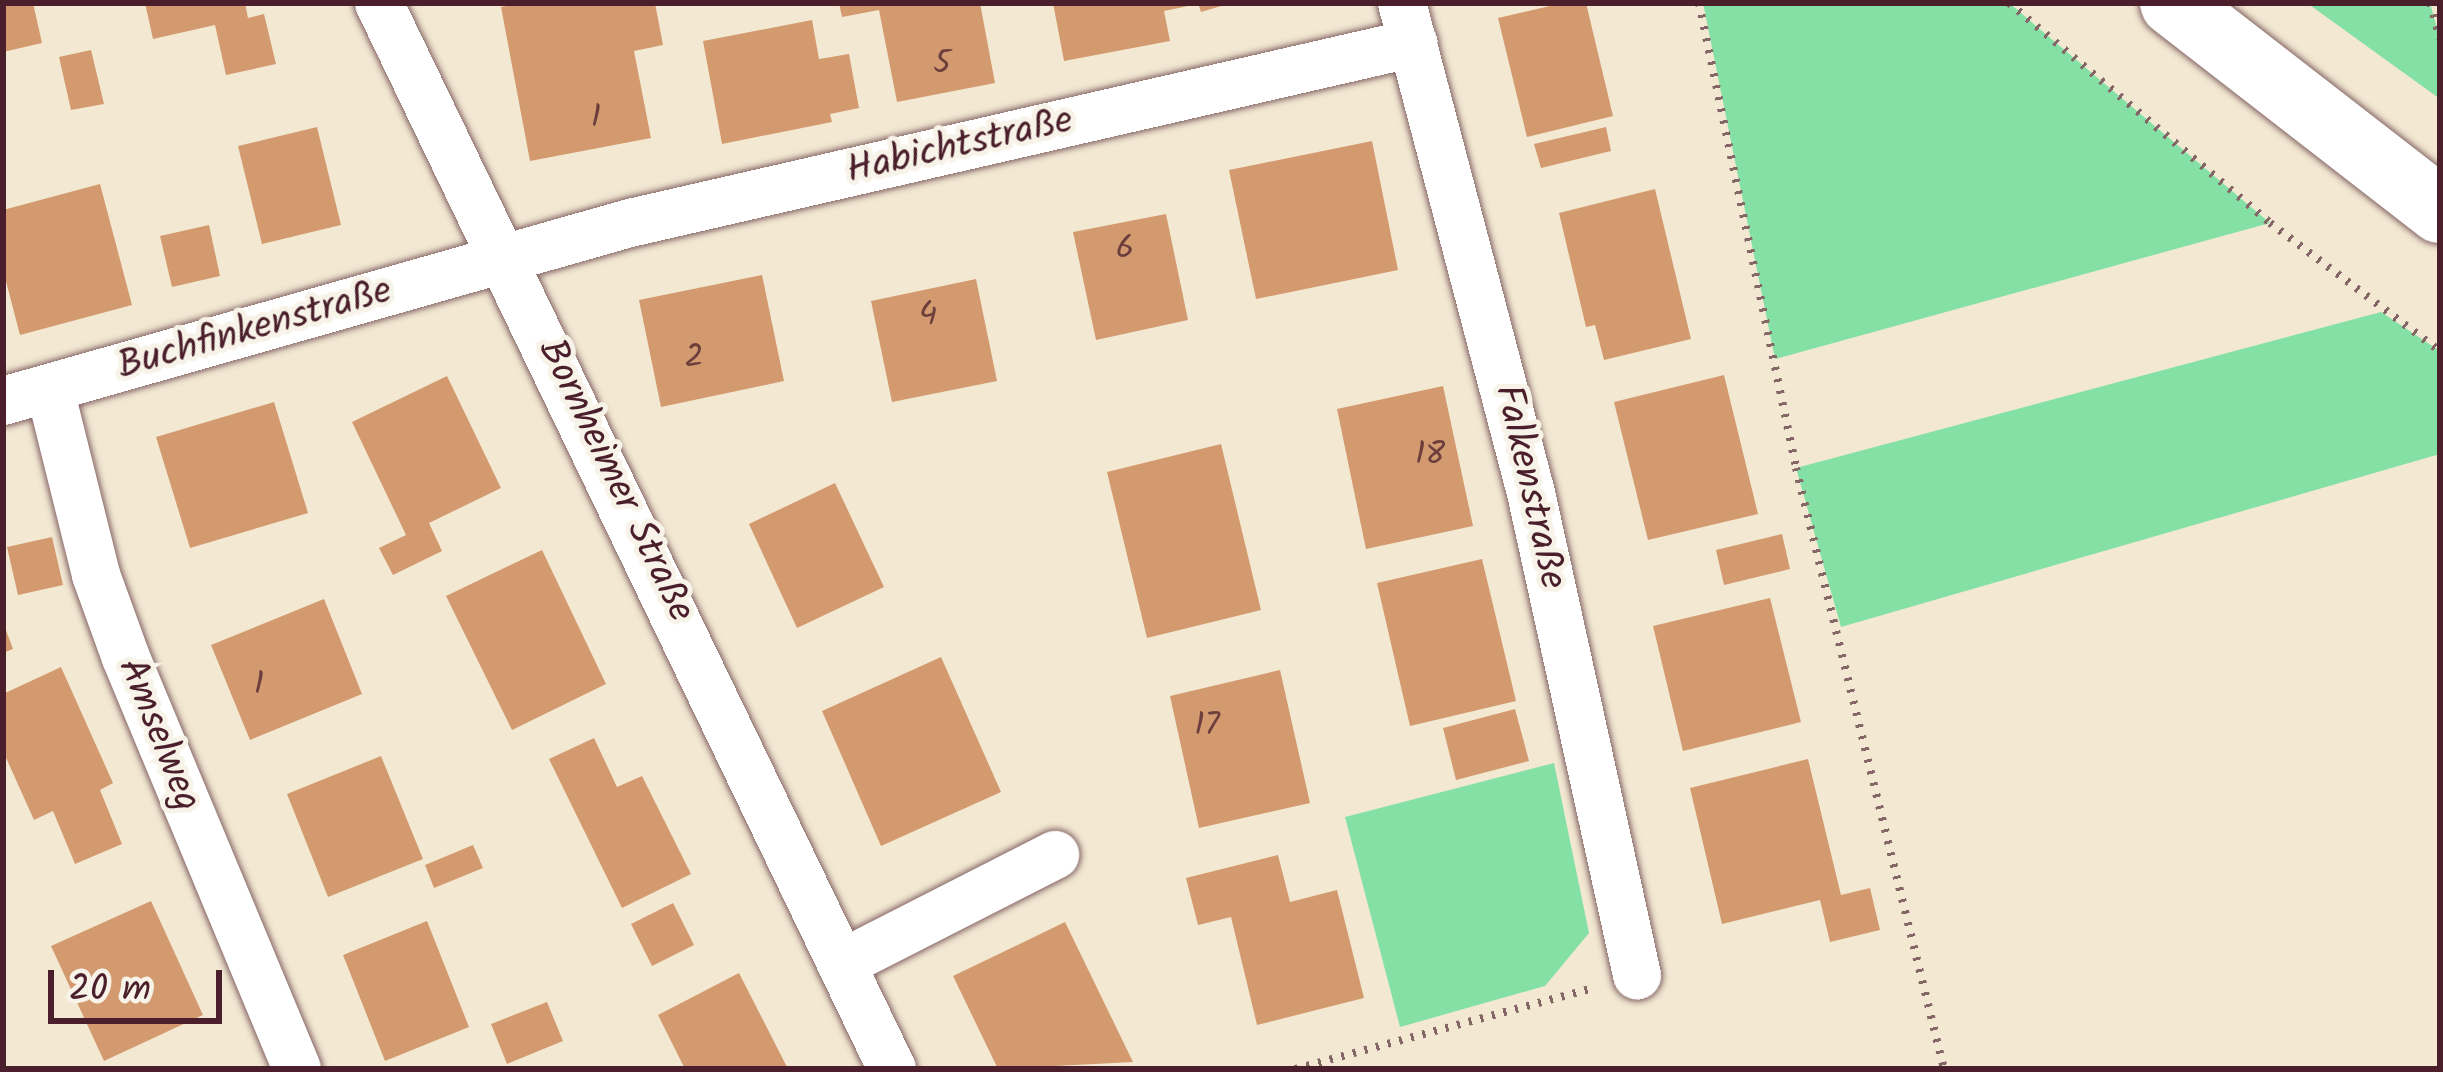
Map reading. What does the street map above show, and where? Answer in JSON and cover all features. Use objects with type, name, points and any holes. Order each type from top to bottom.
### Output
[{"type":"street","name":"Bornheimer Straße","points":[[379,3],[507,256],[892,1069]]},
{"type":"street","points":[[2173,3],[2440,210]]},
{"type":"street","name":"Habichtstraße","points":[[507,256],[1408,23]]},
{"type":"street","name":"Falkenstraße","points":[[1408,23],[1526,471],[1637,975]]},
{"type":"street","name":"Buchfinkenstraße","points":[[3,401],[507,256]]},
{"type":"street","name":"Amselweg","points":[[50,390],[104,596],[297,1069]]},
{"type":"street","points":[[845,962],[1055,855]]},
{"type":"path","points":[[1699,3],[1796,468],[1944,1069]]},
{"type":"path","points":[[2009,3],[2270,224],[2440,351]]},
{"type":"path","points":[[2430,3],[2440,39]]},
{"type":"path","points":[[1295,1069],[1637,975]]},
{"type":"green space","points":[[1703,3],[2009,3],[2270,223],[1775,359]]},
{"type":"green space","points":[[2307,3],[2430,3],[2440,39],[2440,99]]},
{"type":"green space","points":[[2381,312],[2440,351],[2440,454],[1841,627],[1796,468]]},
{"type":"green space","points":[[1554,763],[1589,933],[1545,986],[1400,1027],[1345,817]]},
{"type":"building","points":[[3,3],[33,3],[42,43],[3,52]]},
{"type":"building","points":[[145,3],[245,3],[248,18],[264,14],[276,64],[226,75],[215,25],[153,39]]},
{"type":"building","points":[[655,3],[663,45],[634,51],[651,138],[530,161],[501,7]]},
{"type":"building","points":[[839,3],[980,3],[995,83],[897,102],[879,10],[842,17]]},
{"type":"building","points":[[1053,3],[1193,5],[1164,11],[1170,41],[1064,61]]},
{"type":"building","points":[[1198,3],[1228,3],[1228,4],[1201,12]]},
{"type":"building","points":[[1563,3],[1586,3],[1613,116],[1527,137],[1498,18]]},
{"type":"building","points":[[812,20],[819,59],[849,54],[859,108],[830,114],[832,122],[722,144],[703,41]]},
{"type":"building","points":[[91,50],[104,104],[71,110],[59,57]]},
{"type":"building","points":[[317,127],[341,225],[262,244],[238,146]]},
{"type":"building","points":[[1606,127],[1611,151],[1541,168],[1534,144]]},
{"type":"building","points":[[1372,141],[1398,270],[1256,299],[1229,170]]},
{"type":"building","points":[[100,184],[132,305],[20,335],[3,270],[3,210]]},
{"type":"building","points":[[1655,189],[1691,339],[1604,360],[1595,325],[1586,327],[1559,213]]},
{"type":"building","points":[[1166,214],[1188,320],[1096,340],[1073,232]]},
{"type":"building","points":[[209,225],[220,276],[172,287],[160,236]]},
{"type":"building","points":[[762,275],[784,381],[661,407],[639,300]]},
{"type":"building","points":[[976,279],[997,381],[892,402],[871,301]]},
{"type":"building","points":[[1724,375],[1758,514],[1648,540],[1614,402]]},
{"type":"building","points":[[447,376],[501,488],[429,523],[442,551],[393,575],[379,548],[406,535],[352,422]]},
{"type":"building","points":[[1443,386],[1473,526],[1366,549],[1337,409]]},
{"type":"building","points":[[274,402],[308,513],[190,548],[156,437]]},
{"type":"building","points":[[1221,444],[1261,610],[1147,638],[1107,472]]},
{"type":"building","points":[[835,483],[884,587],[797,628],[749,524]]},
{"type":"building","points":[[1782,534],[1790,569],[1724,585],[1716,550]]},
{"type":"building","points":[[52,537],[63,585],[18,595],[7,547]]},
{"type":"building","points":[[542,550],[606,684],[512,730],[446,596]]},
{"type":"building","points":[[1482,559],[1516,701],[1410,726],[1377,583]]},
{"type":"building","points":[[1770,598],[1801,722],[1683,751],[1653,626]]},
{"type":"building","points":[[324,599],[362,694],[250,740],[211,645]]},
{"type":"building","points":[[3,622],[13,649],[3,653]]},
{"type":"building","points":[[941,657],[1001,792],[881,846],[822,711]]},
{"type":"building","points":[[61,667],[113,783],[100,790],[122,844],[75,864],[53,811],[34,820],[3,751],[3,694]]},
{"type":"building","points":[[1280,670],[1310,803],[1199,828],[1170,696]]},
{"type":"building","points":[[1515,709],[1529,761],[1456,780],[1443,728]]},
{"type":"building","points":[[594,738],[617,787],[642,776],[691,874],[622,908],[549,759]]},
{"type":"building","points":[[381,756],[423,859],[328,897],[287,794]]},
{"type":"building","points":[[1808,759],[1841,895],[1870,888],[1880,930],[1830,942],[1820,900],[1722,924],[1690,788]]},
{"type":"building","points":[[473,845],[483,868],[434,888],[425,865]]},
{"type":"building","points":[[1278,855],[1290,902],[1337,890],[1364,998],[1257,1025],[1231,917],[1198,925],[1186,878]]},
{"type":"building","points":[[151,901],[203,1015],[104,1061],[51,946]]},
{"type":"building","points":[[673,903],[694,945],[652,966],[631,924]]},
{"type":"building","points":[[427,921],[469,1027],[385,1061],[343,955]]},
{"type":"building","points":[[1065,922],[1133,1062],[998,1069],[953,976]]},
{"type":"building","points":[[739,973],[788,1069],[685,1069],[658,1015]]},
{"type":"building","points":[[547,1002],[563,1041],[507,1064],[491,1024]]}]
